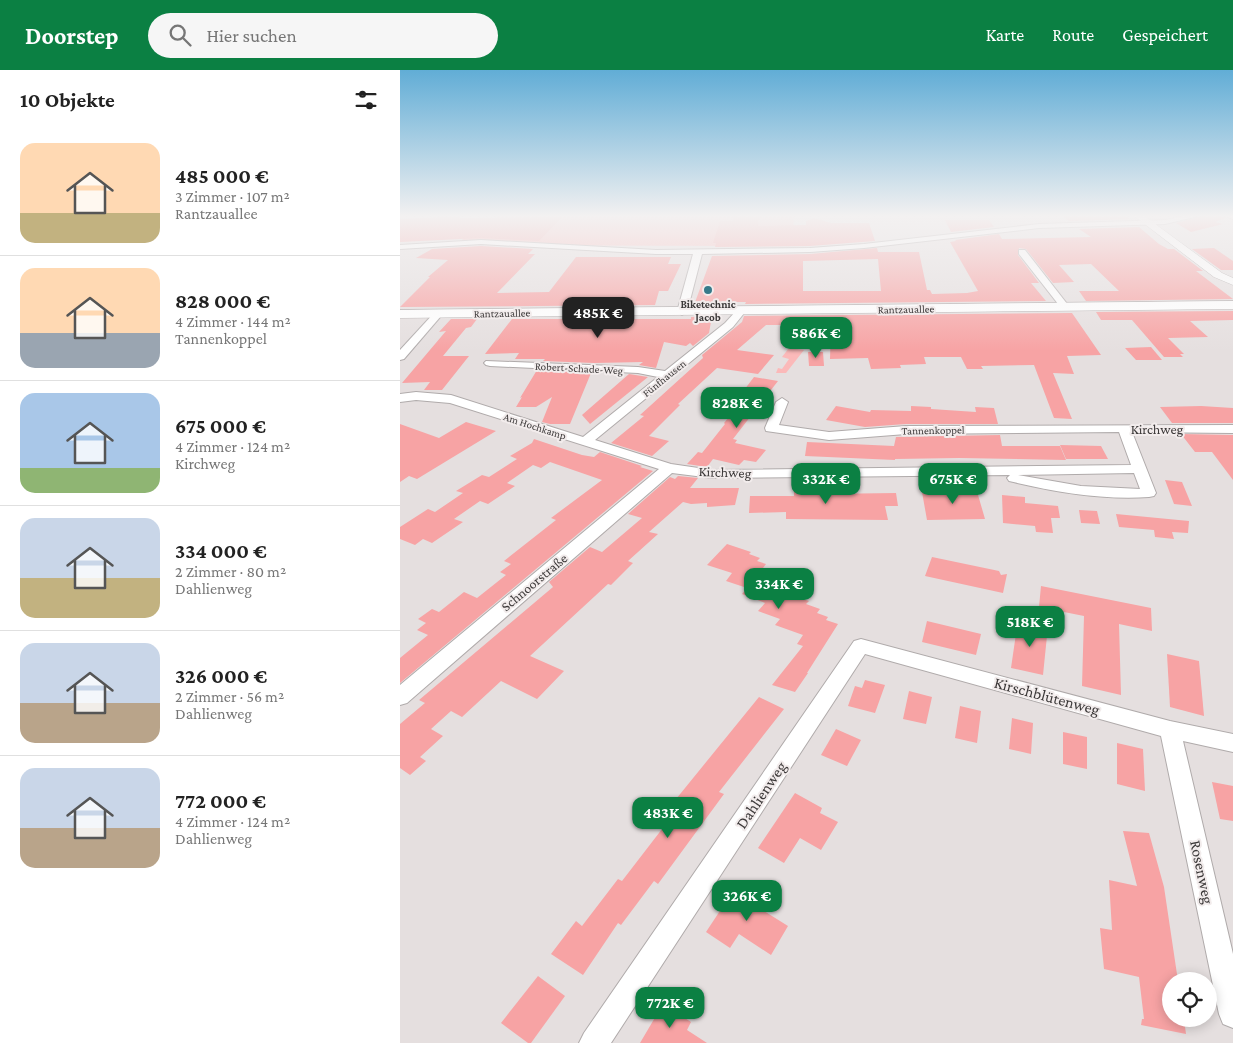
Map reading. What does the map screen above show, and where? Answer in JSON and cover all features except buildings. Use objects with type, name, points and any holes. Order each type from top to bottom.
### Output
[{"type":"main road","name":"Rantzauallee","points":[[400,314],[740,312],[1233,305]]},
{"type":"street","points":[[682,312],[696,260]]},
{"type":"street","points":[[1029,260],[1065,307]]},
{"type":"street","points":[[1198,260],[1218,275],[1233,282]]},
{"type":"street","name":"Fünfhausen","points":[[585,442],[729,325],[740,312]]},
{"type":"street","points":[[400,357],[438,314]]},
{"type":"street","name":"Robert-Schade-Weg","points":[[490,363],[638,370],[669,375]]},
{"type":"street","name":"Am Hochkamp","points":[[400,398],[416,396],[451,399],[669,468]]},
{"type":"street","name":"Tannenkoppel","points":[[782,402],[771,428],[829,436],[906,430],[1124,428]]},
{"type":"street","name":"Kirchweg","points":[[991,472],[1044,485],[1124,496],[1149,493],[1138,469],[1124,428],[1233,429]]},
{"type":"street","name":"Kirchweg","points":[[669,468],[712,474],[1138,469]]},
{"type":"street","name":"Schnoorstraße","points":[[400,697],[669,468]]},
{"type":"street","name":"Kirschblütenweg","points":[[861,646],[1170,730],[1233,743]]},
{"type":"street","name":"Dahlienweg","points":[[594,1043],[861,646]]},
{"type":"street","name":"Rosenweg","points":[[1170,730],[1233,1014]]},
{"type":"shaded area","points":[[789,348],[804,350],[786,373],[776,373],[778,368],[782,369],[789,359],[782,357]]},
{"type":"place","name":"Biketechnic Jacob","points":[[708,290]]}]
